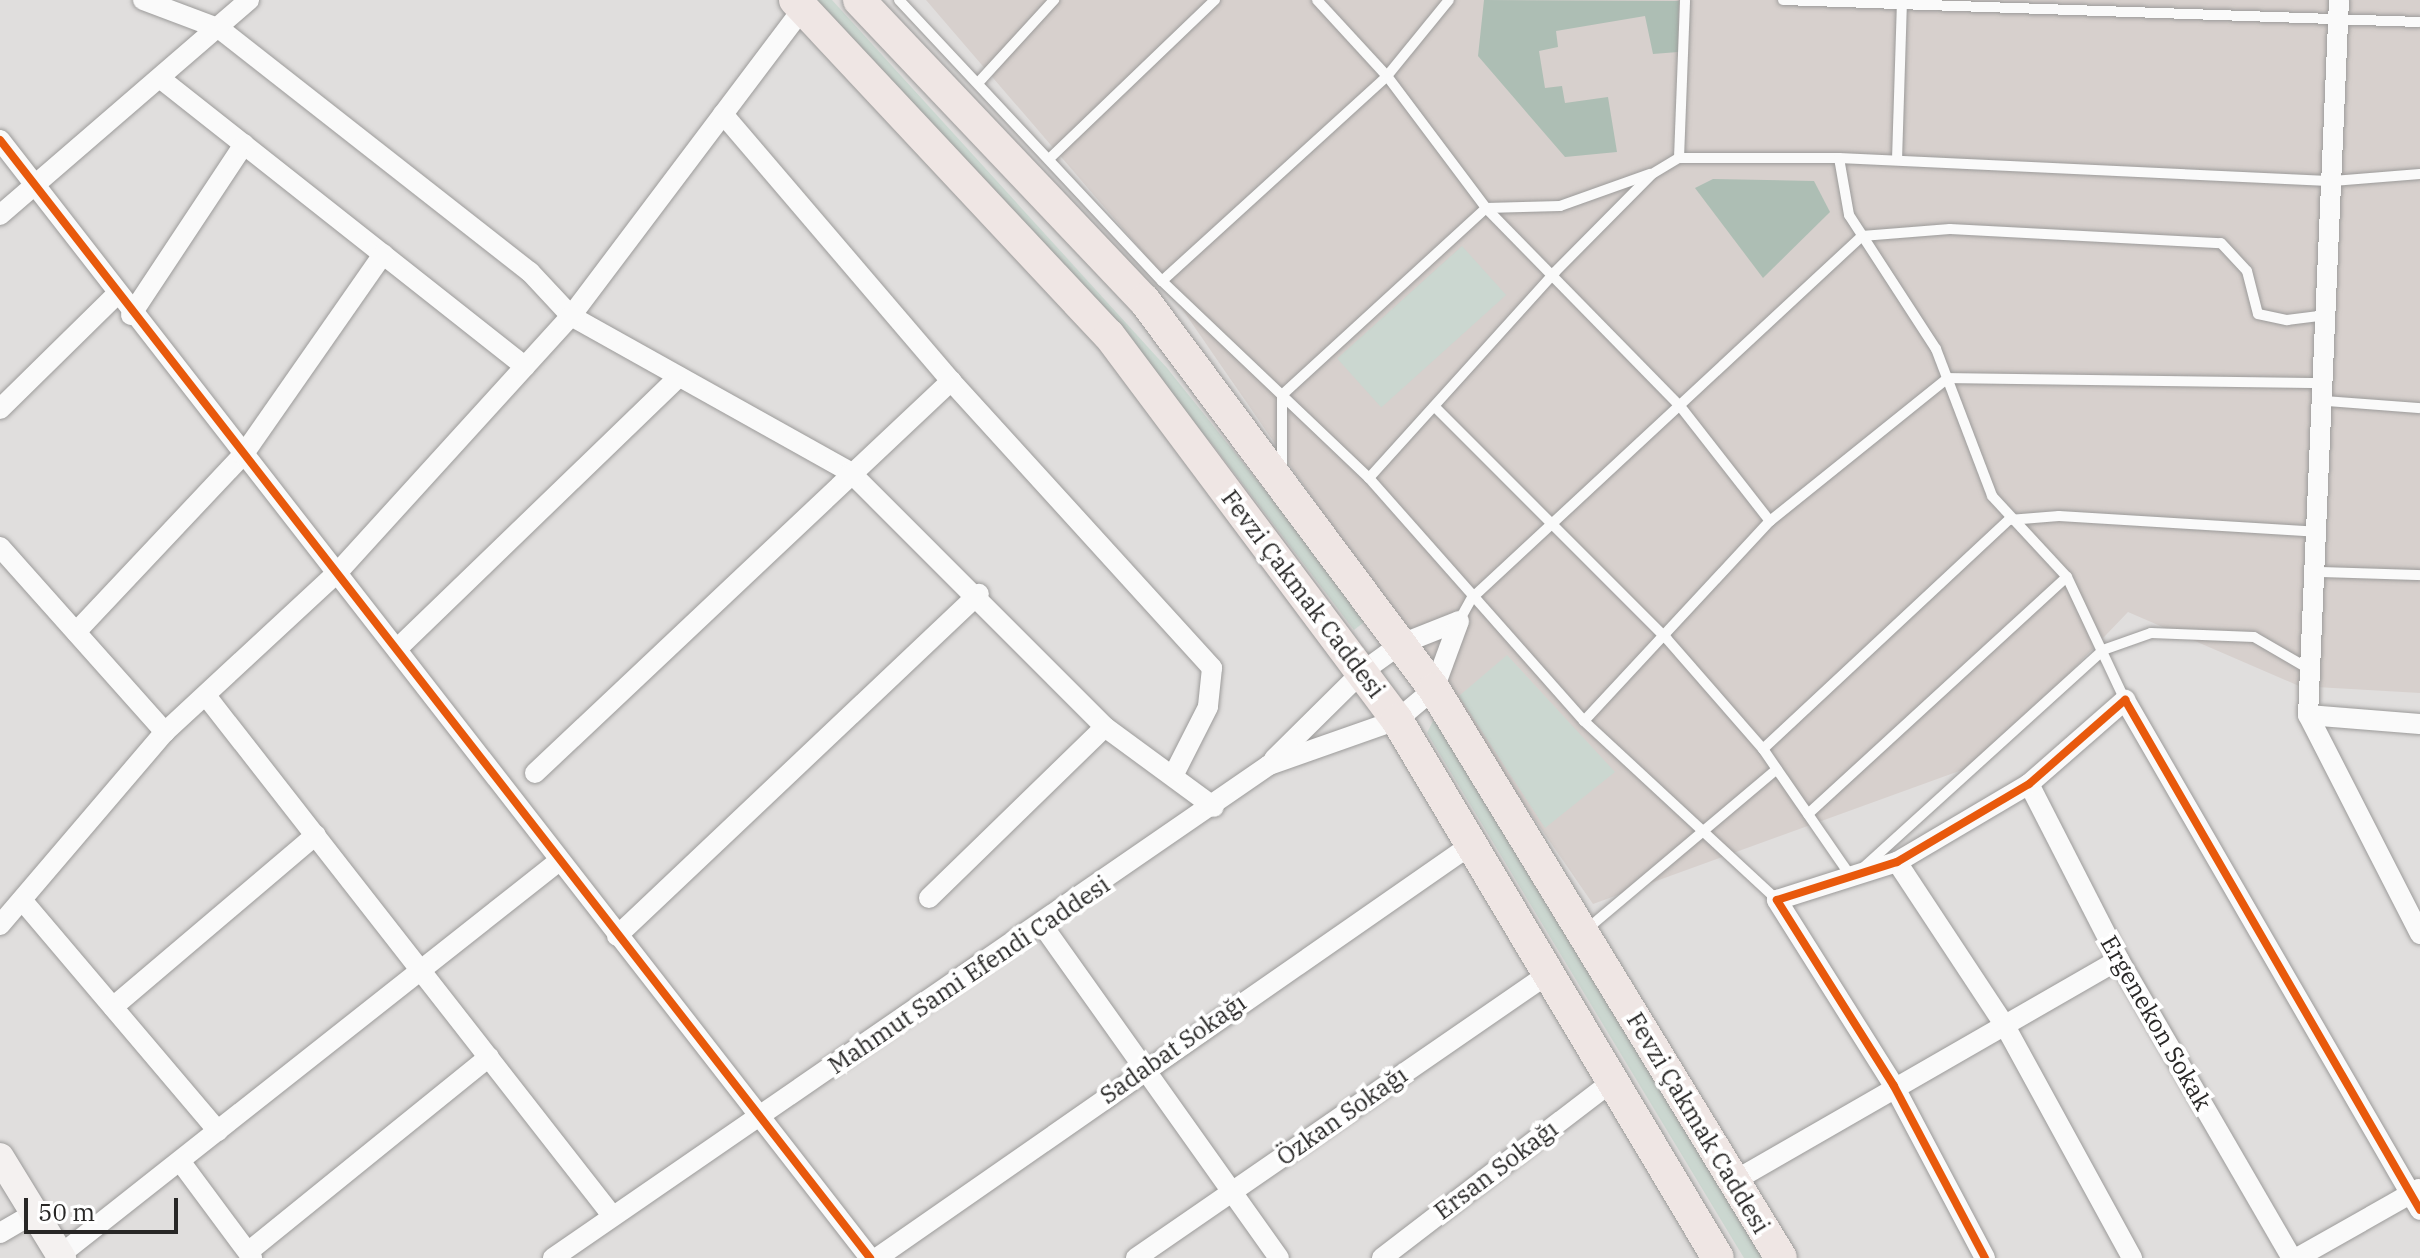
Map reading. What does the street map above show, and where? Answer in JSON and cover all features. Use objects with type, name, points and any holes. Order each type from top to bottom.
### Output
[{"type":"main road","name":"Fevzi Çakmak Caddesi","points":[[859,0],[1144,300],[1434,689],[1781,1258]]},
{"type":"main road","name":"Fevzi Çakmak Caddesi","points":[[799,4],[1109,335],[1362,672],[1397,720],[1718,1258]]},
{"type":"street","points":[[143,0],[220,29],[530,272],[571,316],[850,472],[979,594],[1105,727],[1174,774],[1214,807]]},
{"type":"street","points":[[0,215],[220,29],[249,0]]},
{"type":"street","points":[[0,925],[165,732],[207,697],[338,572],[571,316],[723,114],[799,4]]},
{"type":"street","points":[[2339,10],[2326,392],[2308,715],[2420,934]]},
{"type":"street","points":[[161,79],[525,366]]},
{"type":"street","points":[[723,114],[951,381],[1212,668],[1208,707],[1174,774]]},
{"type":"street","points":[[0,140],[131,315],[399,647],[559,861],[870,1258]]},
{"type":"street","points":[[131,315],[244,144]]},
{"type":"street","points":[[76,632],[243,455],[383,254]]},
{"type":"street","points":[[0,409],[116,295]]},
{"type":"street","points":[[399,647],[679,377]]},
{"type":"street","points":[[535,773],[850,472],[951,381]]},
{"type":"street","points":[[3,556],[165,732]]},
{"type":"street","points":[[617,936],[979,594]]},
{"type":"street","points":[[1269,765],[1362,672],[1401,644],[1459,621]]},
{"type":"street","points":[[1397,720],[1434,689],[1459,621]]},
{"type":"street","points":[[207,697],[610,1213]]},
{"type":"street","points":[[1985,1258],[1894,1086],[1777,900],[1897,862],[2029,784],[2125,700],[2417,1198],[2294,1258]]},
{"type":"street","points":[[2308,715],[2420,724]]},
{"type":"street","name":"Mahmut Sami Efendi Caddesi","points":[[553,1258],[610,1213],[760,1117],[1043,926],[1269,765],[1397,720]]},
{"type":"street","points":[[929,898],[1105,727]]},
{"type":"street","name":"Ergenekon Sokak","points":[[2029,784],[2119,960],[2294,1258]]},
{"type":"street","points":[[113,1007],[316,835]]},
{"type":"street","name":"Sadabat Sokağı","points":[[877,1258],[1143,1069],[1472,844]]},
{"type":"street","points":[[0,1157],[38,1211],[61,1256],[559,861]]},
{"type":"street","points":[[1897,862],[2004,1024],[2132,1258]]},
{"type":"street","points":[[22,900],[218,1131]]},
{"type":"street","points":[[1043,926],[1230,1194],[1279,1258]]},
{"type":"street","points":[[1734,1181],[1894,1086],[2119,960]]},
{"type":"street","name":"Özkan Sokağı","points":[[1136,1258],[1548,974]]},
{"type":"street","points":[[180,1161],[250,1255],[489,1057]]},
{"type":"street","name":"Ersan Sokağı","points":[[1382,1258],[1611,1082]]},
{"type":"street","points":[[0,1233],[38,1211]]},
{"type":"lane","points":[[899,0],[1162,281],[1369,478],[1584,721],[1777,900]]},
{"type":"lane","points":[[978,83],[1054,0]]},
{"type":"lane","points":[[1049,159],[1215,0]]},
{"type":"lane","points":[[1317,0],[1387,76],[1486,208],[1555,272],[1680,406],[1770,521]]},
{"type":"lane","points":[[1162,281],[1387,76],[1449,0]]},
{"type":"lane","points":[[1679,158],[1685,0]]},
{"type":"lane","points":[[1783,0],[2339,10],[2420,22]]},
{"type":"lane","points":[[1897,160],[1902,2]]},
{"type":"lane","points":[[1282,482],[1282,395],[1486,208],[1560,206],[1652,174],[1679,158],[1897,160],[2333,181],[2420,174]]},
{"type":"lane","points":[[1839,158],[1838,182],[1862,236],[1948,378],[1992,496],[2009,520],[2067,577],[2125,700]]},
{"type":"lane","points":[[1369,478],[1555,272],[1652,174]]},
{"type":"lane","points":[[1459,621],[1472,598],[1862,236],[1950,229],[2221,243],[2247,271],[2258,314],[2287,320],[2329,315]]},
{"type":"lane","points":[[1584,721],[1667,639],[1770,521],[1948,378],[2326,392],[2420,408]]},
{"type":"lane","points":[[1435,407],[1667,639],[1763,749],[1852,878],[2103,650],[2151,633],[2254,637],[2311,670]]},
{"type":"lane","points":[[1763,749],[2009,520],[2059,516],[2319,532]]},
{"type":"lane","points":[[2318,572],[2420,575]]},
{"type":"lane","points":[[1808,814],[2067,577]]},
{"type":"lane","points":[[1583,933],[1708,833],[1777,769]]},
{"type":"shaded area","points":[[808,0],[832,0],[1167,368],[1368,619],[1354,630],[1213,445]]},
{"type":"shaded area","points":[[926,0],[2420,0],[2420,693],[2299,686],[2128,612],[1984,762],[1593,904],[1142,251]]},
{"type":"shaded area","points":[[1462,246],[1506,295],[1381,407],[1337,358]]},
{"type":"shaded area","points":[[1507,655],[1615,772],[1545,828],[1459,696]]},
{"type":"shaded area","points":[[1434,719],[1764,1258],[1744,1258],[1427,733]]},
{"type":"green space","points":[[1484,0],[1679,1],[1678,52],[1653,54],[1645,16],[1556,31],[1558,47],[1539,51],[1545,88],[1562,86],[1565,103],[1608,97],[1617,152],[1565,157],[1478,56]]},
{"type":"green space","points":[[1713,179],[1814,181],[1830,212],[1763,278],[1695,188]]},
{"type":"cycle path","points":[[0,140],[870,1258]]},
{"type":"cycle path","points":[[1985,1258],[1894,1086],[1777,900],[1897,862],[2029,784],[2125,700],[2420,1210]]}]
